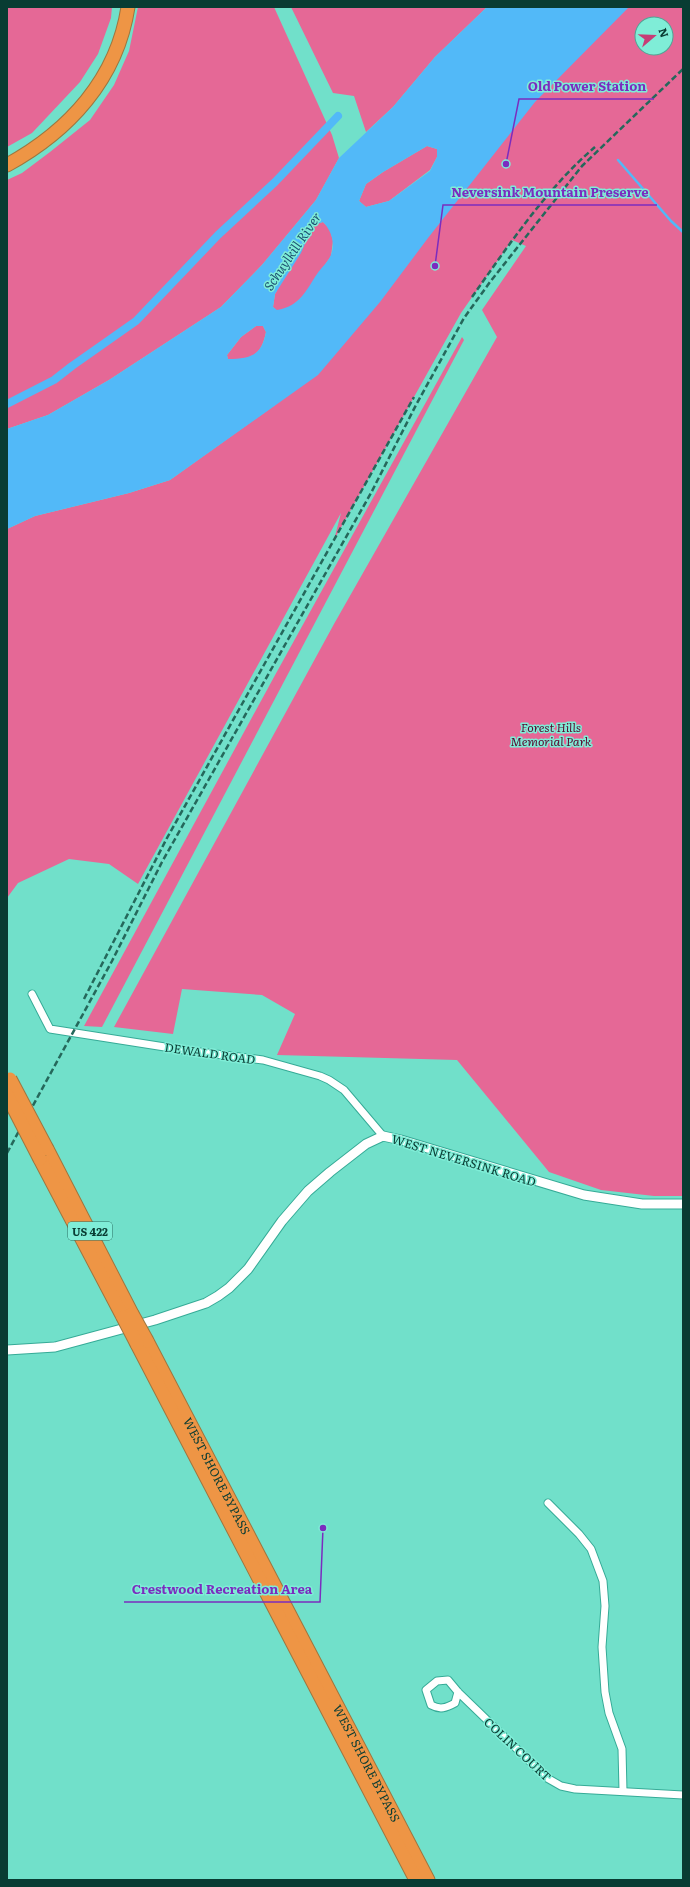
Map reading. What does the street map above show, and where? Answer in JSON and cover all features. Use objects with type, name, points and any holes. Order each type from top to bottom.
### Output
[{"type":"highway","points":[[7,158],[30,144],[56,124],[89,87],[116,34],[121,7]]},
{"type":"highway","points":[[7,165],[34,149],[61,130],[94,91],[103,78],[122,36],[128,7]]},
{"type":"highway","name":"WEST SHORE BYPASS","points":[[9,1076],[44,1154],[142,1342],[416,1880]]},
{"type":"highway","name":"WEST SHORE BYPASS","points":[[7,1095],[44,1154]]},
{"type":"highway","name":"WEST SHORE BYPASS","points":[[142,1342],[428,1880]]},
{"type":"street","name":"DEWALD ROAD","points":[[32,994],[50,1030],[263,1060],[329,1080],[349,1095],[382,1136]]},
{"type":"street","name":"WEST NEVERSINK ROAD","points":[[7,1350],[55,1347],[155,1320],[203,1304],[218,1296],[229,1288],[248,1269],[282,1221],[308,1191],[366,1144],[382,1136],[401,1140],[584,1195],[642,1204],[683,1204]]},
{"type":"street","points":[[548,1503],[579,1534],[591,1549],[604,1581],[605,1606],[602,1647],[605,1692],[609,1713],[622,1749],[623,1791]]},
{"type":"street","name":"COLIN COURT","points":[[458,1692],[455,1703],[438,1709],[431,1705],[426,1690],[437,1681],[448,1680],[458,1692],[554,1783],[575,1789],[683,1795]]},
{"type":"green space","points":[[7,7],[112,7],[111,18],[98,54],[80,82],[32,133],[7,147]]},
{"type":"green space","points":[[138,7],[274,7],[332,135],[339,158],[316,200],[262,265],[221,307],[109,380],[48,415],[7,429],[7,180],[22,173],[90,120],[114,85],[129,51]]},
{"type":"green space","points":[[291,7],[487,7],[435,57],[393,107],[366,132],[354,96],[333,93]]},
{"type":"green space","name":"Forest Hills Memorial Park","points":[[577,7],[683,7],[683,1196],[654,1196],[601,1190],[549,1172],[457,1060],[277,1055],[295,1014],[262,995],[182,989],[173,1034],[114,1027],[334,624],[497,337],[482,310],[526,246],[512,240],[461,313],[334,540],[341,513],[138,884],[109,864],[69,859],[18,883],[7,898],[7,529],[35,516],[129,493],[170,480],[275,405],[264,369]]},
{"type":"green space","points":[[427,146],[437,149],[437,157],[430,170],[389,201],[366,207],[359,201],[366,184]]},
{"type":"green space","points":[[323,222],[330,229],[333,241],[331,256],[305,294],[290,308],[277,311],[273,307],[275,294],[313,225]]},
{"type":"green space","points":[[256,326],[263,326],[266,332],[264,340],[258,351],[254,355],[243,359],[228,360],[227,355],[241,337]]},
{"type":"green space","points":[[462,337],[464,340],[102,1027],[84,1026],[274,677]]},
{"type":"water","name":"Schuylkill River","points":[[487,7],[629,7],[535,102],[428,238],[380,302],[318,375],[170,480],[129,493],[35,516],[7,529],[7,429],[48,415],[109,380],[221,307],[262,265],[316,200],[339,158],[393,107],[435,57]],"holes":[[[427,146],[437,149],[437,157],[430,171],[389,201],[366,207],[359,201],[366,184]],[[323,222],[329,230],[333,243],[330,257],[297,302],[277,310],[273,307],[275,294],[301,253],[313,225]],[[256,326],[263,326],[266,332],[262,346],[254,354],[249,357],[228,359],[227,355],[241,337]]]},
{"type":"waterway","points":[[7,404],[54,380],[136,321],[218,235],[275,182],[338,116]]},
{"type":"waterway","points":[[618,160],[671,221],[683,232]]},
{"type":"railway","points":[[7,1153],[112,961],[162,862],[371,493],[416,405],[464,318],[490,282],[582,166],[683,69]]},
{"type":"railway","points":[[472,297],[544,199],[577,163],[595,147]]},
{"type":"railway","points":[[84,999],[167,838],[414,397]]},
{"type":"place","name":"Old Power Station","points":[[506,164]]},
{"type":"place","name":"Neversink Mountain Preserve","points":[[435,266]]},
{"type":"place","name":"Crestwood Recreation Area","points":[[323,1528]]}]
